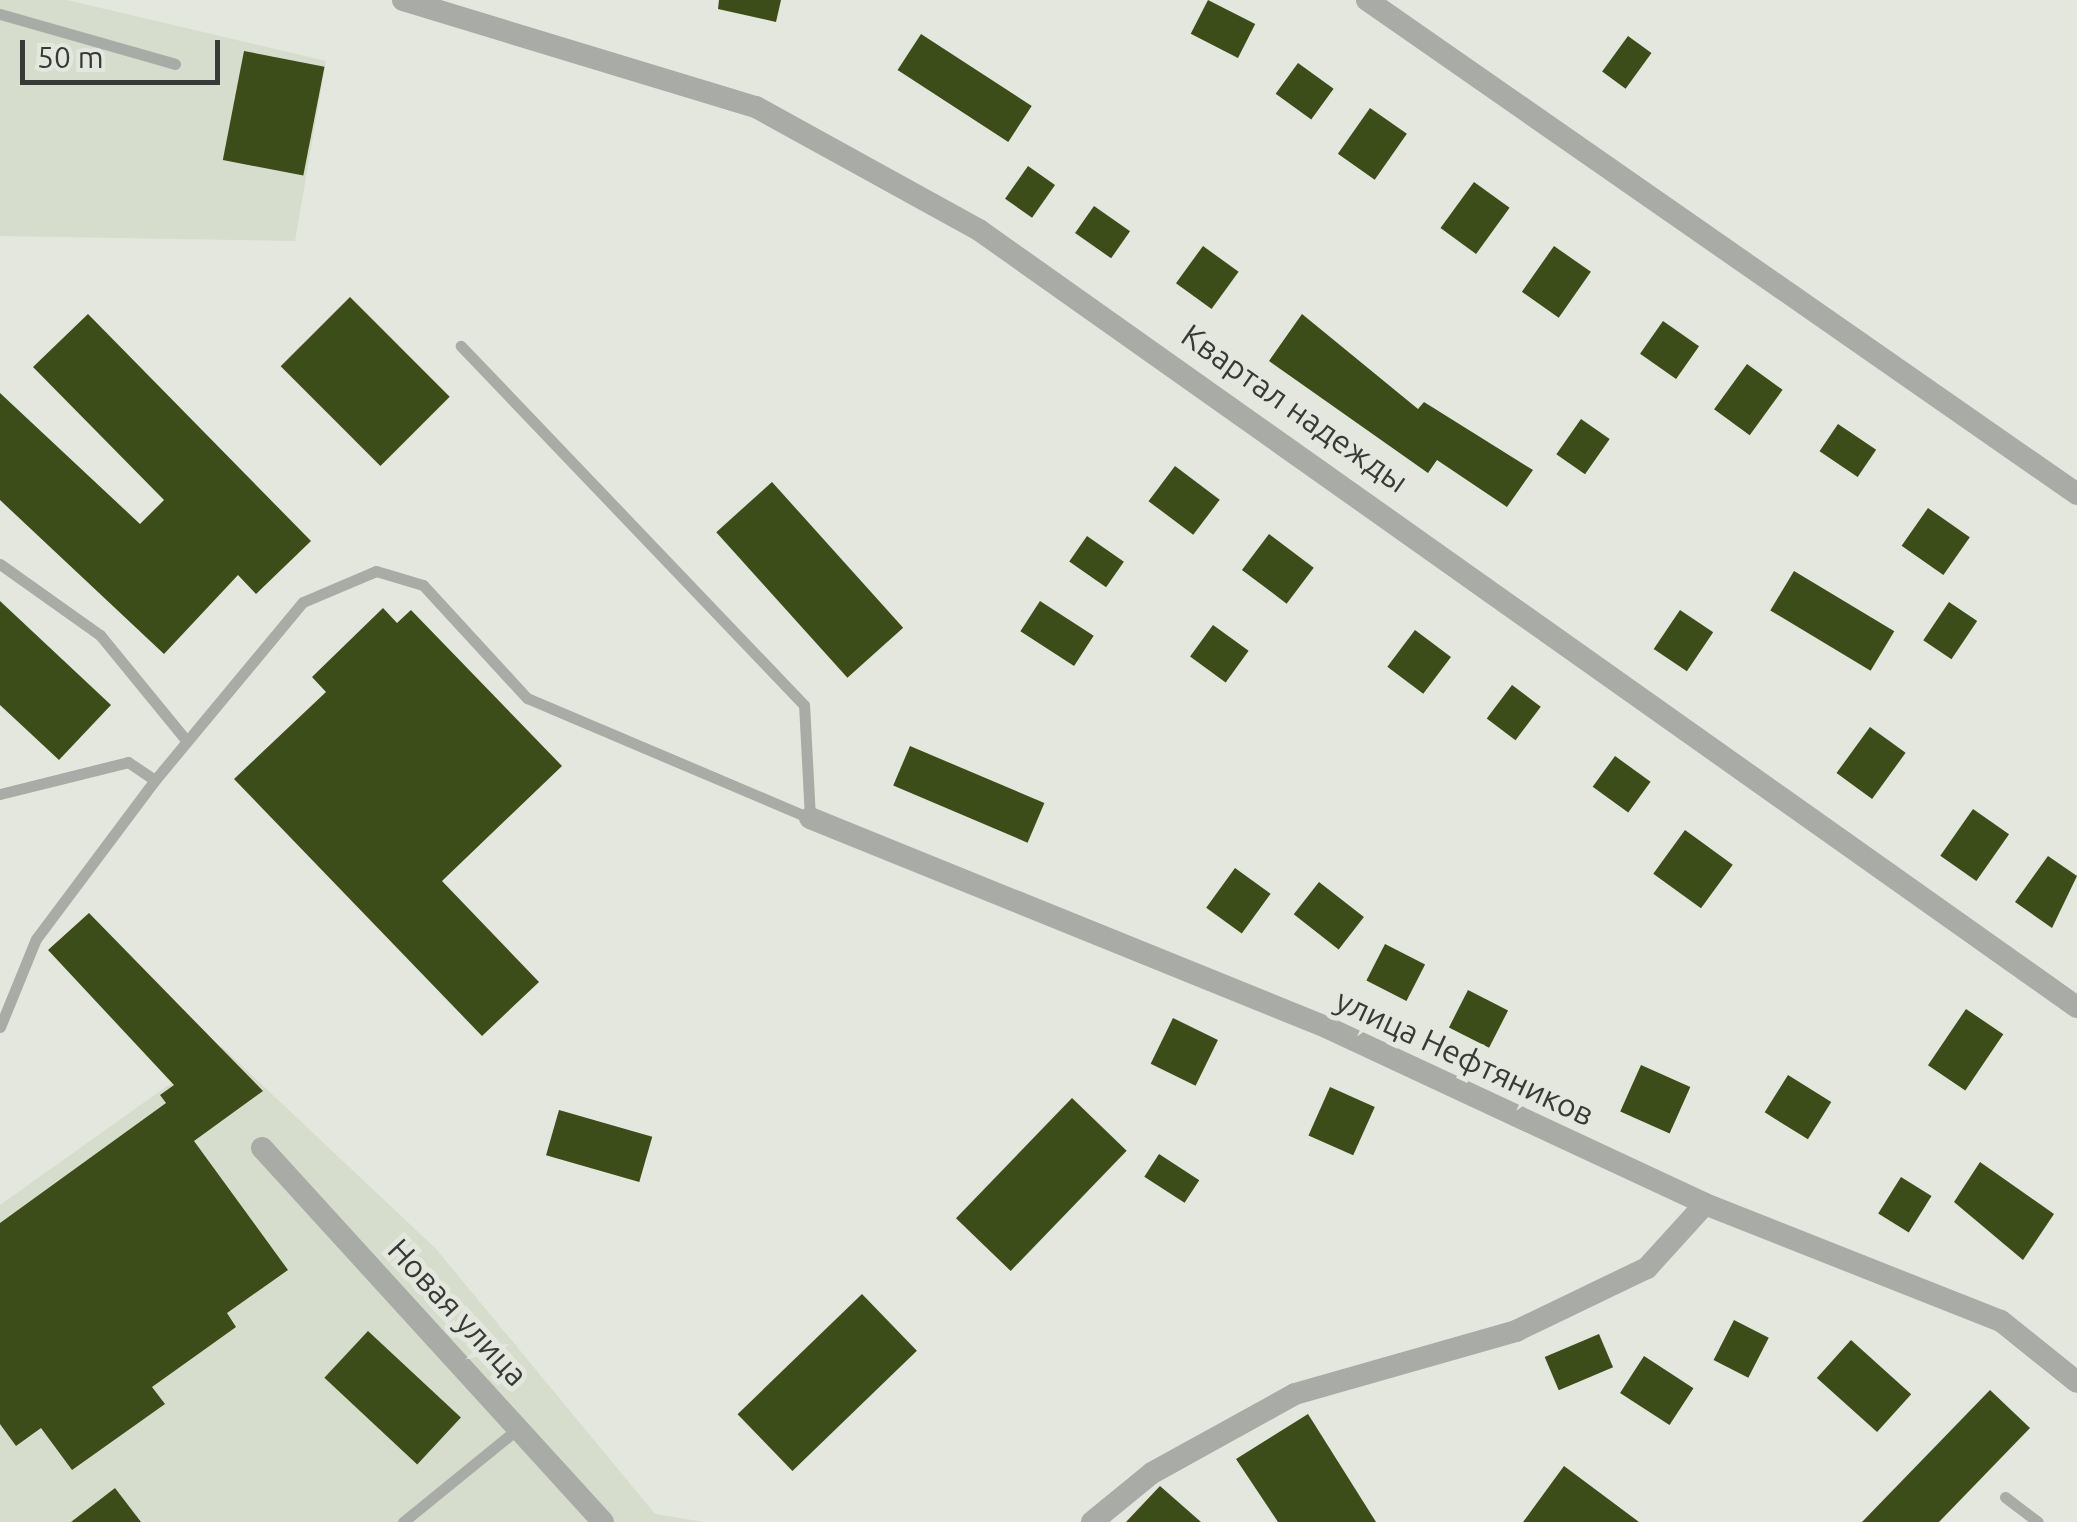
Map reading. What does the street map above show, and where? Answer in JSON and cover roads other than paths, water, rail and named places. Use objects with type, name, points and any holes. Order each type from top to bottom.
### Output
[{"type":"street","name":"Квартал надежды","points":[[403,0],[756,107],[979,230],[2077,1007]]},
{"type":"street","points":[[1367,0],[2077,494]]},
{"type":"street","name":"улица Нефтяников","points":[[810,818],[1326,1027],[1704,1204],[2001,1322],[2077,1382]]},
{"type":"street","name":"Новая улица","points":[[262,1148],[520,1426],[603,1522]]},
{"type":"street","points":[[1092,1522],[1152,1473],[1296,1394],[1516,1331],[1646,1268],[1704,1204]]},
{"type":"lane","points":[[0,14],[175,64]]},
{"type":"lane","points":[[0,1027],[36,938],[186,740],[302,602],[376,571],[423,585],[526,698],[810,818],[804,705],[462,346]]},
{"type":"lane","points":[[0,564],[100,635],[186,740]]},
{"type":"lane","points":[[0,794],[128,762],[155,780]]},
{"type":"lane","points":[[403,1522],[520,1426]]},
{"type":"lane","points":[[2006,1496],[2038,1522]]}]
